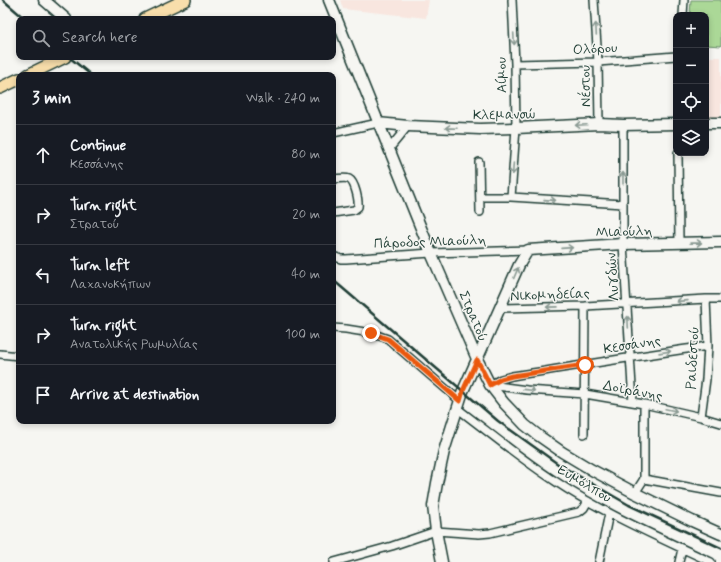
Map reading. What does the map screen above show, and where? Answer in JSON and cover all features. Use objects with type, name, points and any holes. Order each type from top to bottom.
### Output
[{"type":"main road","points":[[139,16],[169,0]]},
{"type":"main road","points":[[151,16],[185,0]]},
{"type":"main road","points":[[34,72],[59,60]]},
{"type":"main road","points":[[0,88],[16,80]]},
{"type":"street","points":[[44,0],[63,16]]},
{"type":"street","name":"Στρατού","points":[[329,0],[335,16]]},
{"type":"street","name":"Αίμου","points":[[511,197],[516,128],[512,0]]},
{"type":"street","name":"Νέστου","points":[[594,0],[598,62],[599,124]]},
{"type":"street","points":[[683,12],[684,0]]},
{"type":"street","name":"Στρατού","points":[[336,18],[431,253],[477,360],[490,385],[504,403],[525,425],[539,436],[592,470],[635,493],[721,534]]},
{"type":"street","name":"Ολόρου","points":[[515,64],[598,62],[673,56]]},
{"type":"street","name":"Κλεμανσώ","points":[[336,132],[378,123],[408,126],[480,129],[599,124],[673,124]]},
{"type":"street","points":[[709,123],[721,123]]},
{"type":"street","name":"Λυγδών","points":[[623,125],[623,244],[633,402]]},
{"type":"street","points":[[389,149],[408,126]]},
{"type":"street","points":[[678,156],[680,243]]},
{"type":"street","points":[[479,162],[481,197],[480,212]]},
{"type":"street","points":[[336,179],[349,179],[352,182],[359,203],[358,207],[354,210],[336,213]]},
{"type":"street","points":[[481,197],[511,197],[623,204]]},
{"type":"street","name":"Μιαούλη","points":[[528,250],[623,244],[721,242]]},
{"type":"street","points":[[442,562],[433,506],[444,451],[463,391],[519,265],[528,250]]},
{"type":"street","name":"Πάροδος Μιαούλη","points":[[336,257],[351,258],[431,253],[528,250]]},
{"type":"street","name":"Ραιδεστού","points":[[700,417],[706,379],[708,346],[706,299]]},
{"type":"street","name":"Νικομηδείας","points":[[500,308],[585,306],[721,299]]},
{"type":"street","points":[[584,434],[585,306]]},
{"type":"street","name":"Ευμόλπου","points":[[336,328],[371,333],[388,339],[500,441],[555,481],[609,513],[711,562]]},
{"type":"street","name":"Κεσσάνης","points":[[490,385],[501,379],[512,376],[708,346]]},
{"type":"street","points":[[0,354],[16,356]]},
{"type":"street","name":"Δοϊράνης","points":[[490,385],[527,390],[585,394],[644,404],[721,423]]},
{"type":"street","points":[[635,493],[644,479],[644,404]]},
{"type":"street","points":[[644,479],[721,493]]},
{"type":"street","points":[[334,562],[392,546],[436,531],[479,534],[490,533],[579,512],[584,508],[588,501]]},
{"type":"street","points":[[599,562],[609,513]]},
{"type":"street","points":[[679,562],[682,549]]},
{"type":"shaded area","points":[[340,0],[429,0],[426,18],[343,9]]},
{"type":"shaded area","points":[[709,57],[721,57],[721,118],[709,118]]},
{"type":"green space","points":[[691,0],[721,0],[721,46],[709,45],[709,12],[690,12]]},
{"type":"railway","points":[[3,0],[22,16]]},
{"type":"railway","points":[[73,60],[87,72]]},
{"type":"railway","points":[[336,283],[498,421],[558,464],[629,505],[721,548]]},
{"type":"route","points":[[371,333],[388,339],[460,401],[477,360],[490,385],[501,379],[512,376],[585,365]]}]
